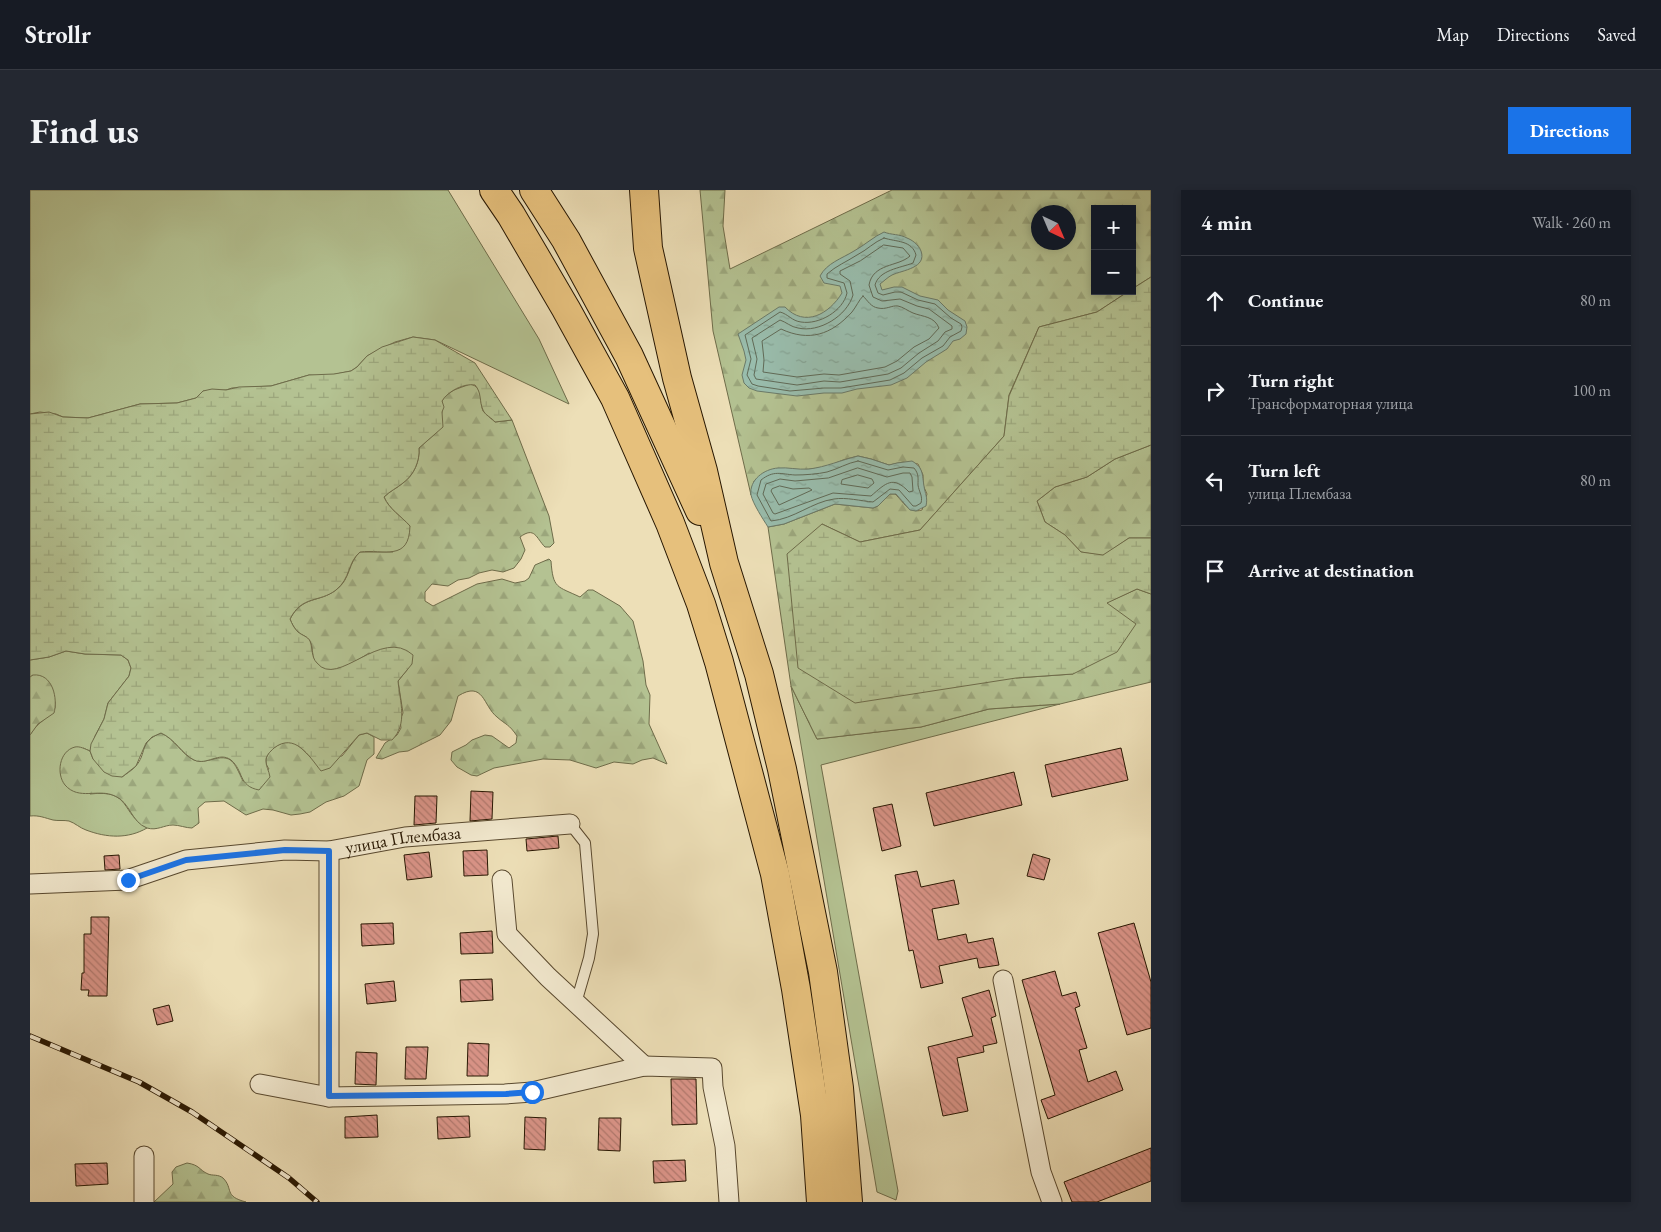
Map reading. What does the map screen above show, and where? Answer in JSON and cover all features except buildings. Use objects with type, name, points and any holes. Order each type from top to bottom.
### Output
[{"type":"main road","points":[[494,190],[511,214],[615,398],[670,523],[701,604],[775,874],[796,989],[815,1115],[821,1202]]},
{"type":"main road","points":[[534,190],[566,240],[629,356],[724,563]]},
{"type":"main road","points":[[644,190],[650,257],[676,378],[703,471],[724,563],[761,683],[782,769],[823,972],[839,1088],[848,1202]]},
{"type":"street","name":"улица Плембаза","points":[[30,884],[128,880],[186,860],[285,850],[329,851],[405,837],[570,824]]},
{"type":"street","points":[[329,851],[329,1096]]},
{"type":"street","points":[[502,880],[507,934],[548,977],[644,1066]]},
{"type":"street","points":[[1003,980],[1041,1172],[1052,1202]]},
{"type":"street","points":[[260,1084],[329,1096],[506,1094],[532,1092],[644,1066],[712,1068],[713,1087],[725,1146],[729,1202]]},
{"type":"street","points":[[144,1156],[144,1202]]},
{"type":"lane","points":[[570,824],[585,843],[593,934],[576,1003]]},
{"type":"green space","points":[[30,190],[448,190],[539,339],[569,404],[435,340],[413,337],[395,342],[367,356],[351,371],[326,376],[309,375],[271,386],[203,391],[196,398],[177,403],[140,404],[88,418],[63,417],[40,412],[30,414]]},
{"type":"green space","points":[[700,190],[725,190],[723,226],[730,269],[892,190],[1151,190],[1151,277],[1136,286],[1136,205],[1091,205],[1091,295],[1123,295],[1097,312],[1039,327],[1009,395],[1004,436],[920,530],[860,542],[822,524],[1016,678],[1073,674],[1106,603],[1137,589],[1151,594],[1151,682],[1060,704],[989,709],[921,727],[817,739],[791,686],[768,527],[784,524],[835,504],[873,508],[878,506],[890,494],[895,494],[910,509],[922,510],[927,494],[923,485],[923,475],[918,464],[903,462],[889,465],[858,456],[826,467],[754,481],[751,495],[713,331]]},
{"type":"green space","points":[[1151,277],[1151,445],[1115,459],[1087,477],[1055,487],[1037,501],[1045,522],[1065,535],[1081,552],[1103,555],[1129,538],[1151,538],[1151,594],[1137,589],[1107,603],[1136,624],[1117,652],[1073,674],[1016,678],[855,703],[798,668],[787,554],[822,524],[860,542],[920,530],[1004,436],[1009,396],[1039,327],[1097,312],[1123,295],[1136,295],[1136,286]]},
{"type":"green space","points":[[413,337],[435,340],[475,363],[512,420],[495,422],[487,415],[483,410],[479,391],[475,385],[461,387],[448,394],[442,401],[444,407],[442,412],[443,427],[419,448],[417,463],[410,476],[384,497],[392,509],[410,526],[409,537],[405,545],[394,551],[360,552],[353,561],[344,581],[336,590],[300,606],[290,619],[293,626],[310,641],[315,661],[326,669],[336,669],[387,648],[401,648],[413,655],[412,664],[398,681],[402,712],[397,734],[392,740],[381,740],[367,733],[359,735],[330,768],[321,771],[301,748],[295,744],[282,744],[274,748],[267,756],[266,764],[270,777],[259,790],[252,788],[244,782],[231,760],[222,757],[204,761],[194,760],[161,733],[152,737],[146,743],[136,766],[122,777],[112,776],[104,772],[93,759],[90,751],[91,744],[104,719],[108,703],[129,676],[131,668],[128,660],[121,655],[85,654],[66,651],[49,657],[30,660],[30,414],[49,412],[63,417],[88,418],[140,404],[177,403],[196,398],[203,391],[212,389],[226,390],[239,387],[271,386],[309,375],[351,371],[367,356],[382,347]]},
{"type":"green space","points":[[470,384],[479,391],[483,411],[495,422],[512,420],[549,516],[554,543],[550,547],[545,547],[535,534],[525,534],[520,537],[525,550],[514,568],[503,572],[492,570],[479,573],[469,578],[458,580],[448,586],[432,584],[425,592],[425,601],[433,606],[477,584],[502,579],[515,583],[525,581],[529,578],[535,565],[549,559],[555,582],[561,588],[580,597],[588,590],[593,590],[620,606],[633,621],[643,661],[646,685],[650,695],[649,724],[667,764],[653,758],[633,764],[614,762],[596,768],[570,760],[543,759],[494,768],[477,776],[471,775],[457,767],[451,760],[452,752],[472,740],[485,735],[492,736],[509,748],[516,743],[517,736],[510,727],[492,712],[482,696],[473,691],[458,696],[451,721],[440,735],[408,751],[399,752],[382,759],[376,758],[385,743],[397,735],[401,728],[400,720],[403,713],[398,681],[407,670],[369,653],[340,668],[333,670],[325,669],[314,660],[309,639],[298,632],[292,624],[290,619],[300,606],[330,594],[341,586],[353,561],[360,552],[393,552],[410,526],[392,509],[384,497],[407,480],[413,472],[416,467],[419,448],[437,432],[442,412],[442,401],[445,396],[454,390]]},
{"type":"green space","points":[[1151,445],[1151,538],[1129,538],[1103,556],[1081,552],[1065,535],[1045,522],[1037,501],[1055,487],[1087,477],[1115,459]]},
{"type":"green space","points":[[66,651],[85,654],[121,655],[128,660],[131,668],[129,676],[108,703],[104,719],[90,751],[83,748],[90,794],[103,793],[113,795],[119,799],[133,816],[147,828],[140,832],[125,836],[102,835],[86,830],[69,821],[30,816],[30,735],[52,712],[55,708],[55,702],[33,675],[30,677],[30,660],[49,657]]},
{"type":"green space","points":[[40,675],[49,682],[54,694],[55,707],[54,713],[38,724],[30,735],[30,677]]},
{"type":"green space","points":[[791,686],[817,739],[921,727],[989,709],[1060,704],[821,765],[898,1191],[896,1200],[877,1192]]},
{"type":"green space","points":[[161,733],[194,760],[202,761],[224,758],[232,761],[243,781],[269,769],[266,762],[268,754],[275,747],[288,742],[295,743],[310,757],[342,756],[359,735],[367,733],[374,737],[374,754],[367,760],[359,786],[344,796],[326,802],[310,812],[291,815],[263,809],[246,815],[224,801],[205,802],[198,808],[199,823],[192,828],[170,825],[154,829],[147,828],[137,821],[124,803],[115,796],[102,793],[76,792],[70,790],[62,780],[60,769],[62,758],[70,749],[79,747],[90,751],[93,759],[122,777],[139,762],[149,740]]},
{"type":"green space","points":[[187,1163],[208,1174],[223,1178],[232,1195],[246,1202],[154,1202],[173,1184],[172,1172],[176,1167]]},
{"type":"water","points":[[884,232],[913,241],[920,249],[922,257],[921,261],[913,268],[892,275],[880,284],[882,290],[902,287],[920,296],[938,300],[948,310],[965,321],[967,327],[966,334],[960,339],[953,341],[947,349],[926,362],[907,378],[891,385],[857,389],[842,393],[797,396],[757,391],[749,388],[744,383],[742,375],[746,360],[738,334],[779,307],[785,307],[801,317],[816,316],[824,312],[842,293],[840,286],[824,283],[820,276],[826,268]]},
{"type":"water","points":[[858,456],[889,465],[912,461],[919,466],[927,498],[926,506],[916,511],[910,510],[896,494],[890,494],[878,506],[873,508],[835,504],[784,524],[768,527],[751,495],[752,485],[758,476],[773,469],[809,469]]},
{"type":"railway","points":[[30,1036],[139,1082],[192,1112],[289,1178],[317,1202]]},
{"type":"route","points":[[128,880],[186,860],[285,850],[329,851],[329,1096],[532,1092]]}]
